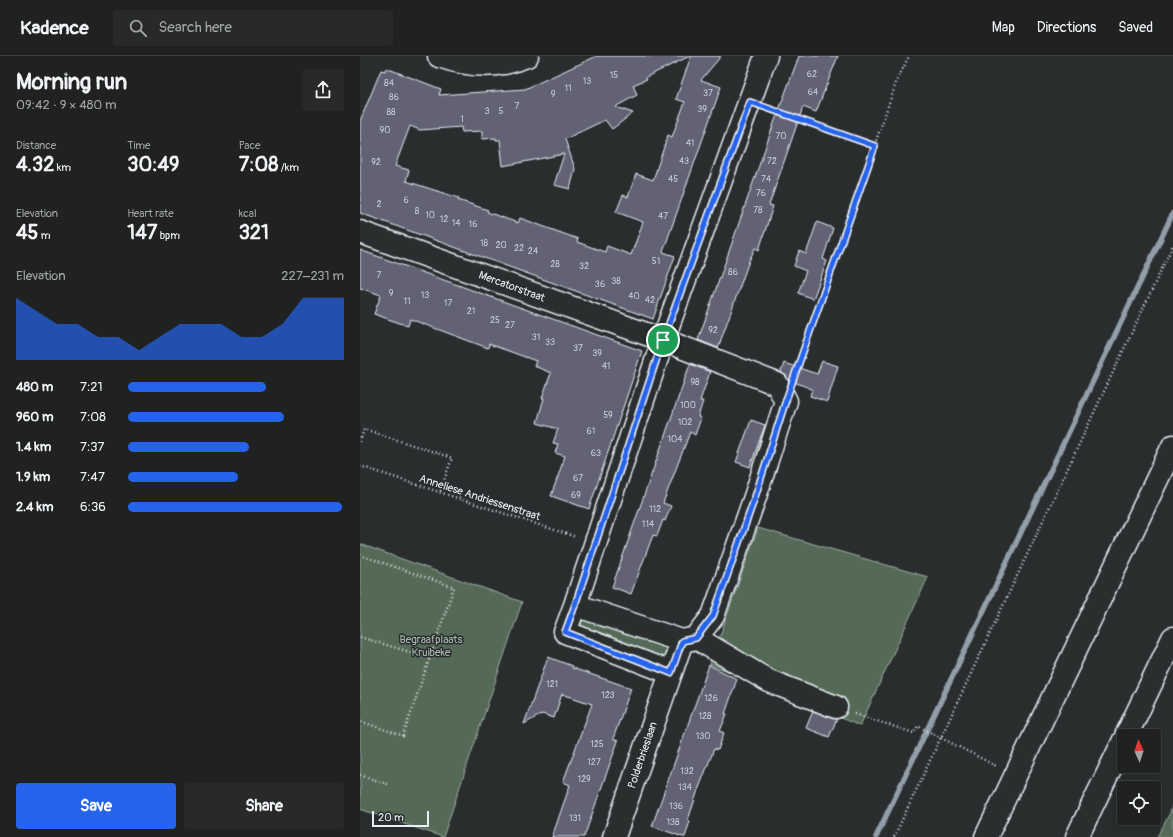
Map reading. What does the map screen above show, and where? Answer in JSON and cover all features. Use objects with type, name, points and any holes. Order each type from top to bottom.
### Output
[{"type":"street","points":[[439,56],[449,60],[472,64],[503,63],[528,56]]},
{"type":"street","points":[[671,673],[565,632],[663,340],[766,56]]},
{"type":"street","name":"Mercatorstraat","points":[[360,232],[663,340],[777,384],[786,400]]},
{"type":"street","name":"Polderbrieslaan","points":[[614,837],[671,673],[689,639],[713,616],[755,497],[786,400]]},
{"type":"street","points":[[986,837],[1173,446]]},
{"type":"street","points":[[575,605],[689,639],[769,681],[836,708]]},
{"type":"street","points":[[1129,729],[1173,638]]},
{"type":"street","points":[[1077,837],[1117,754]]},
{"type":"path","points":[[786,400],[896,83],[909,56]]},
{"type":"path","points":[[750,102],[875,146]]},
{"type":"path","points":[[894,837],[1173,245]]},
{"type":"path","points":[[360,442],[364,429],[452,458],[440,492]]},
{"type":"path","name":"Anneliese Andriessenstraat","points":[[360,466],[595,544]]},
{"type":"path","points":[[360,555],[454,587],[403,736],[360,721]]},
{"type":"path","points":[[360,637],[430,658]]},
{"type":"path","points":[[836,708],[914,733],[918,726],[1014,776]]},
{"type":"path","points":[[360,775],[390,785]]},
{"type":"green space","points":[[758,528],[928,577],[860,726],[710,664]]},
{"type":"green space","name":"Begraafplaats Kruibeke","points":[[360,544],[522,602],[443,837],[360,809]]},
{"type":"green space","points":[[585,619],[663,644],[666,650],[665,655],[663,658],[581,629],[581,623]]},
{"type":"green space","points":[[1173,802],[1173,837],[1157,837],[1170,813]]},
{"type":"building","points":[[597,56],[690,56],[646,77],[647,79],[633,85],[637,95],[615,107],[633,113],[612,129],[605,120],[565,139],[575,169],[570,189],[554,185],[564,154],[503,166],[500,140],[496,140],[496,138],[482,139],[482,131],[462,132],[461,127],[420,130],[410,126],[395,166],[409,170],[406,181],[459,198],[458,200],[488,210],[487,212],[518,223],[520,218],[578,239],[577,242],[605,252],[607,246],[631,255],[643,222],[616,212],[623,195],[628,197],[636,174],[653,180],[668,135],[672,137],[685,102],[676,99],[691,56],[721,56],[701,80],[721,87],[663,252],[675,256],[653,319],[360,213],[360,121],[381,70],[385,71],[386,68],[441,89],[439,95],[525,89]]},
{"type":"building","points":[[799,56],[838,56],[816,112],[803,107],[769,205],[773,206],[759,250],[755,248],[749,261],[718,348],[698,340]]},
{"type":"building","points":[[817,222],[833,228],[823,259],[827,261],[813,299],[798,293],[806,271],[794,266],[799,251],[806,254]]},
{"type":"building","points":[[360,250],[642,351],[589,509],[551,496],[565,456],[555,453],[558,444],[553,443],[558,429],[537,423],[544,398],[542,398],[551,373],[534,366],[536,361],[489,344],[488,348],[410,319],[408,326],[374,314],[381,295],[360,288]]},
{"type":"building","points":[[822,361],[838,366],[827,402],[810,396],[812,389],[789,380],[781,372],[784,363],[817,374]]},
{"type":"building","points":[[690,364],[710,372],[700,401],[703,401],[698,417],[701,418],[695,435],[690,432],[663,503],[671,506],[665,521],[663,520],[657,536],[653,535],[631,594],[612,587]]},
{"type":"building","points":[[751,420],[765,425],[750,467],[736,462]]},
{"type":"building","points":[[548,657],[572,666],[572,668],[631,688],[613,739],[618,741],[584,837],[552,837],[570,785],[563,782],[592,704],[562,694],[554,718],[542,714],[524,724]]},
{"type":"building","points":[[709,665],[737,679],[725,714],[727,714],[720,731],[724,733],[718,750],[714,749],[688,820],[690,821],[685,837],[683,837],[652,826]]},
{"type":"building","points":[[813,711],[837,719],[829,737],[806,728]]},
{"type":"waterway","points":[[876,837],[1173,213]]},
{"type":"route","points":[[750,102],[875,146],[786,400],[755,497],[713,616],[696,638],[682,641],[671,673],[565,632],[663,340],[750,102]]}]
